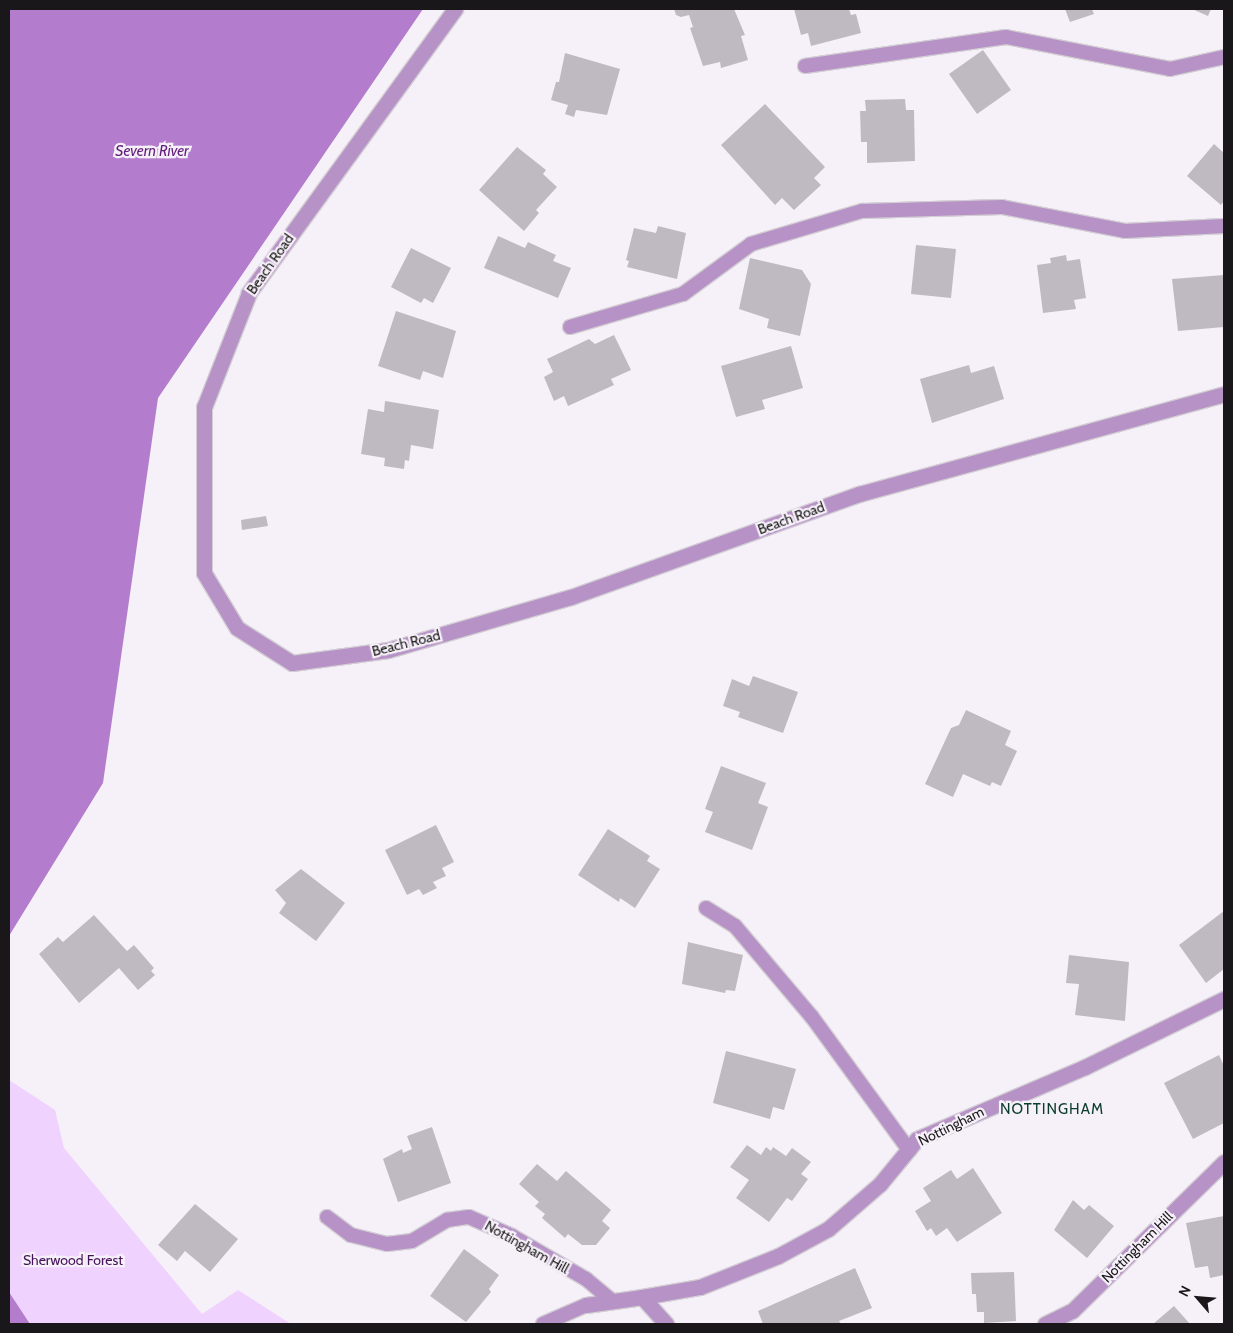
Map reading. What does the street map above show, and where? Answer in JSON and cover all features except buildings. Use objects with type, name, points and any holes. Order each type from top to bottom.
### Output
[{"type":"street","name":"Beach Road","points":[[455,9],[249,293],[204,406],[204,573],[237,628],[292,663],[388,650],[571,597],[859,494],[1224,394]]},
{"type":"street","name":"Nottingham","points":[[642,1296],[700,1287],[778,1256],[828,1229],[880,1184],[917,1139],[1085,1067],[1224,999]]},
{"type":"street","name":"Nottingham Hill","points":[[1046,1324],[1072,1311],[1224,1162]]},
{"type":"street","points":[[586,1305],[642,1296],[666,1324]]},
{"type":"lane","points":[[805,66],[1006,37],[1170,69],[1224,57]]},
{"type":"lane","points":[[570,326],[683,294],[751,244],[862,211],[1002,208],[1125,231],[1224,226]]},
{"type":"lane","points":[[706,908],[735,926],[812,1017],[909,1150]]},
{"type":"lane","name":"Nottingham Hill","points":[[327,1217],[351,1235],[387,1244],[412,1241],[447,1220],[468,1217],[512,1236],[586,1279],[612,1301]]},
{"type":"lane","points":[[543,1324],[586,1305]]},
{"type":"green space","name":"Sherwood Forest","points":[[9,1080],[55,1110],[64,1148],[202,1314],[238,1290],[291,1324],[30,1324],[9,1292]]},
{"type":"water","name":"Severn River","points":[[9,9],[423,9],[158,398],[103,783],[9,936]]},
{"type":"water","points":[[9,1292],[30,1324],[9,1324]]},
{"type":"district","name":"NOTTINGHAM","points":[[1052,1110]]}]
